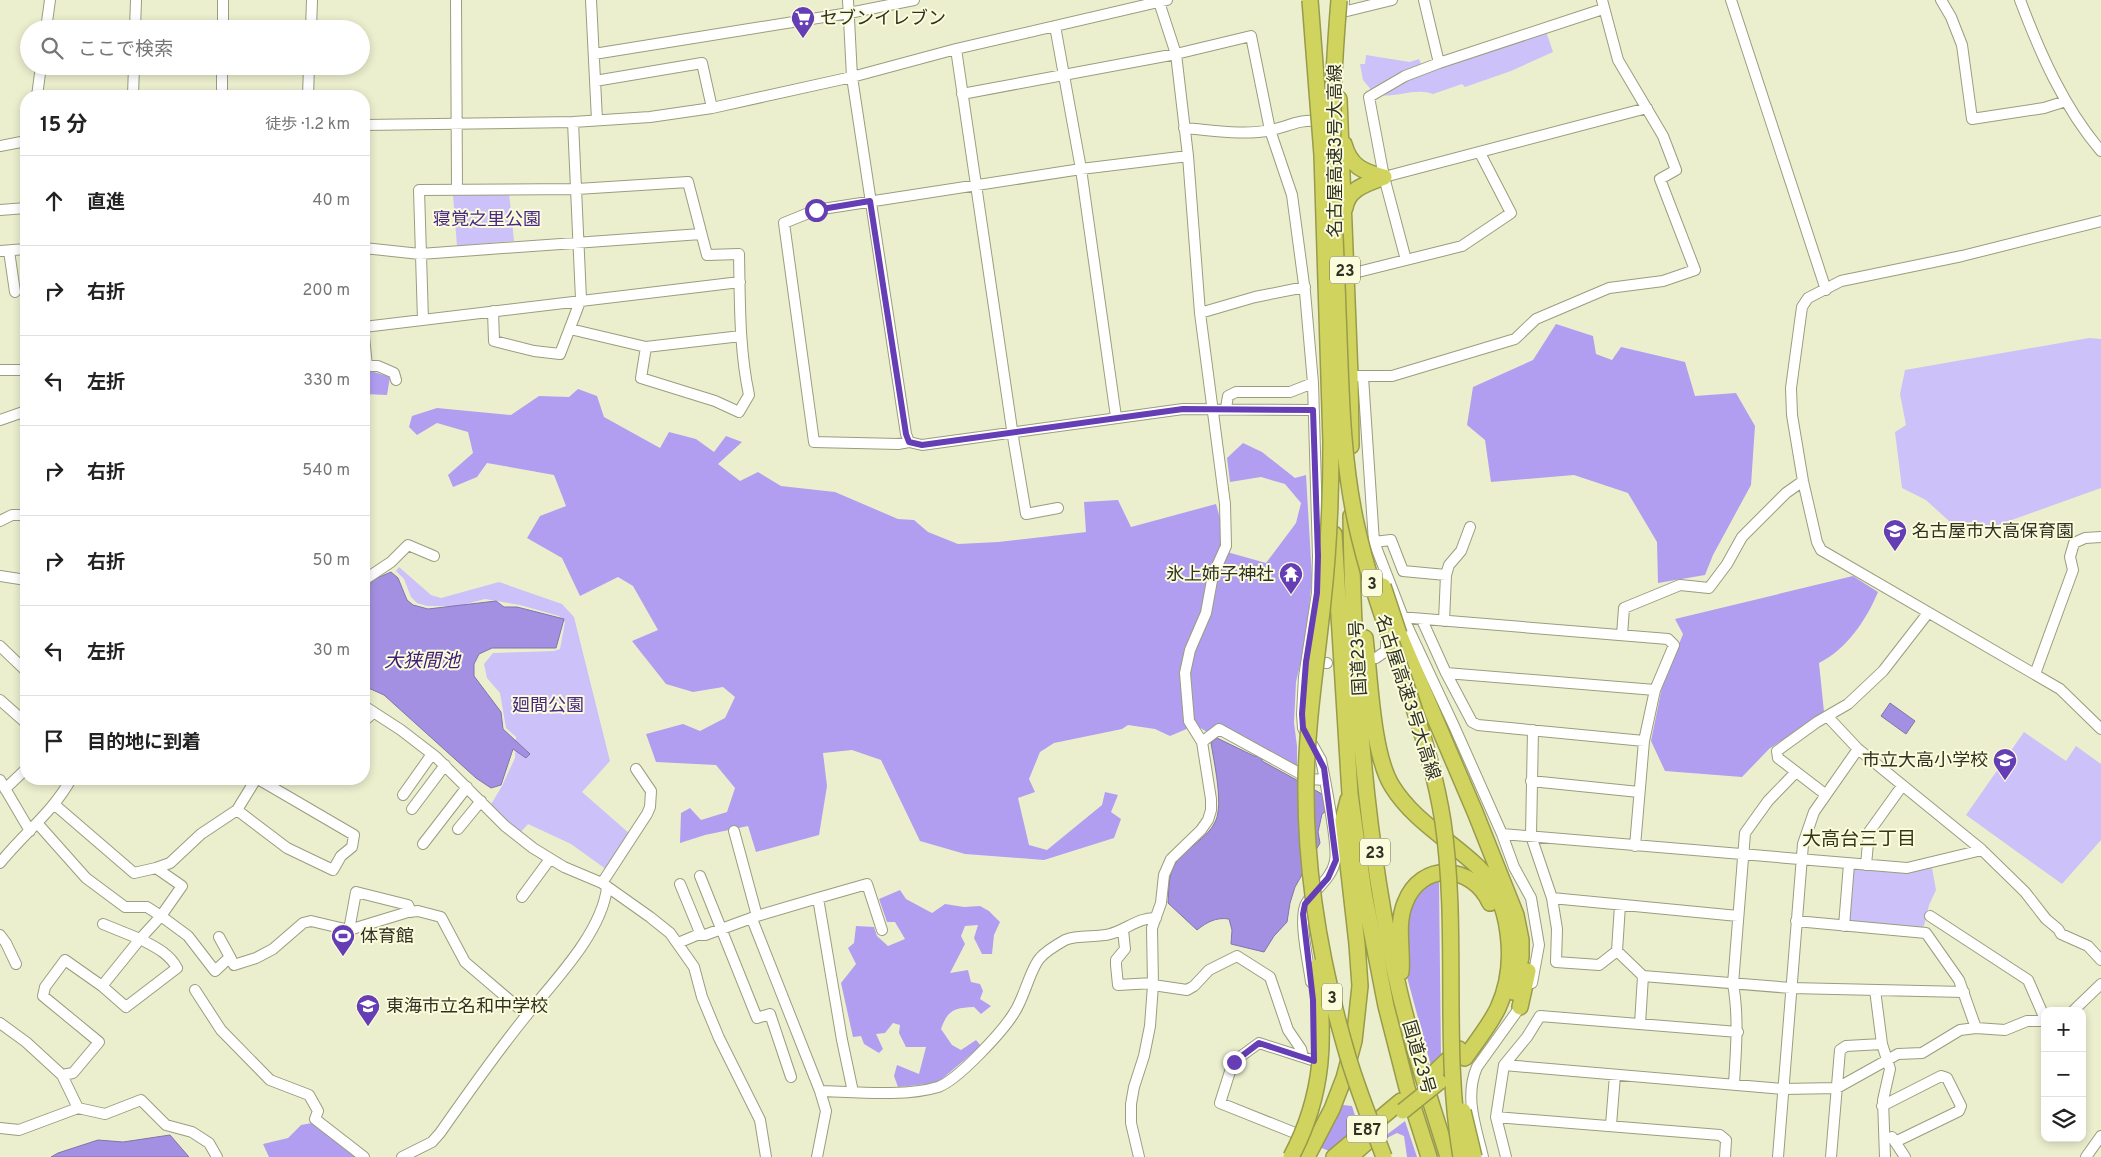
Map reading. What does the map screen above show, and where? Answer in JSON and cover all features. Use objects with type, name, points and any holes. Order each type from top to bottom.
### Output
[{"type":"highway","name":"名古屋高速3号大高線","points":[[1310,0],[1322,155],[1331,461],[1323,601],[1308,724],[1307,830],[1318,924],[1331,990],[1346,1052],[1384,1157]]},
{"type":"highway","name":"国道23号","points":[[1316,0],[1316,121],[1329,445],[1350,794],[1364,893],[1386,1006],[1407,1088],[1428,1157]]},
{"type":"highway","name":"国道23号","points":[[1335,0],[1346,275],[1356,376],[1352,540],[1358,677],[1371,825],[1387,931],[1400,991],[1448,1157]]},
{"type":"highway","name":"名古屋高速3号大高線","points":[[1339,0],[1332,115],[1343,425],[1347,468],[1357,525],[1383,620],[1417,716],[1438,794],[1443,825],[1448,887],[1452,1080],[1461,1157]]},
{"type":"highway","points":[[1341,134],[1347,155],[1357,168],[1384,177]]},
{"type":"highway","points":[[1344,224],[1346,202],[1352,191],[1384,177]]},
{"type":"highway","points":[[1357,525],[1370,550],[1399,634],[1522,905],[1530,938],[1530,960],[1520,1007]]},
{"type":"highway","points":[[1352,540],[1376,730],[1386,776],[1407,808],[1478,867],[1494,890],[1504,916],[1509,941],[1505,987],[1498,1007],[1464,1058]]},
{"type":"highway","points":[[1308,1157],[1332,1109],[1344,1078],[1354,1041],[1360,986],[1343,820],[1350,794]]},
{"type":"highway","points":[[1402,1106],[1483,1042],[1505,1008],[1514,988],[1521,957],[1521,940],[1516,915],[1479,813]]},
{"type":"highway","points":[[1291,1157],[1310,1117],[1317,1092],[1323,1039],[1322,1007],[1308,880],[1307,830]]},
{"type":"highway","points":[[1400,991],[1402,954],[1400,934],[1404,904],[1411,891],[1429,876],[1439,873],[1452,872],[1472,879],[1488,897],[1498,924],[1502,946],[1501,976],[1484,1018],[1438,1076]]},
{"type":"highway","points":[[1450,1010],[1458,1060],[1462,1106],[1474,1157]]},
{"type":"highway","name":"E87","points":[[1334,1157],[1402,1106]]},
{"type":"highway","name":"E87","points":[[1350,1157],[1402,1106]]},
{"type":"street","points":[[47,20],[50,0]]},
{"type":"street","points":[[135,20],[136,0]]},
{"type":"street","points":[[223,0],[223,20]]},
{"type":"street","points":[[311,20],[312,0]]},
{"type":"street","points":[[456,0],[456,189]]},
{"type":"street","points":[[591,0],[597,120]]},
{"type":"street","points":[[848,0],[852,77],[906,434],[909,442]]},
{"type":"street","points":[[594,54],[849,14],[914,0]]},
{"type":"street","points":[[1344,0],[1343,12],[1392,0]]},
{"type":"street","points":[[1424,0],[1438,62]]},
{"type":"street","points":[[1731,0],[1826,290]]},
{"type":"street","points":[[1941,0],[1951,17],[1962,46],[1972,119],[2044,108],[2066,101]]},
{"type":"street","points":[[2020,0],[2035,40],[2066,101],[2101,151]]},
{"type":"street","points":[[370,125],[573,122],[650,117],[712,108],[852,77],[956,49],[1156,2],[1176,54],[1188,156],[1200,313],[1225,504],[1226,546],[1212,575],[1206,613],[1190,650],[1185,673],[1189,721],[1202,742],[1211,810],[1208,820],[1201,830],[1171,859],[1164,875],[1161,903],[1152,928],[1153,984],[1150,1026],[1131,1104],[1131,1123],[1139,1157]]},
{"type":"street","points":[[1406,260],[1384,177],[1370,97],[1405,76],[1438,62],[1602,4],[1618,60],[1663,136],[1676,170],[1660,179],[1695,270],[1663,281],[1610,288],[1536,319],[1515,339],[1392,376],[1356,376],[1374,542],[1403,617],[1502,834],[1514,867],[1531,898],[1536,920],[1539,945],[1531,987],[1520,1007],[1477,1067],[1472,1079],[1471,1104],[1483,1157]]},
{"type":"street","points":[[1055,26],[1081,168],[1116,417]]},
{"type":"street","points":[[962,94],[1176,54],[1251,36],[1270,130],[1292,195],[1304,287],[1313,383],[1318,556],[1317,593],[1306,662],[1302,714],[1303,728],[1321,760],[1336,860],[1328,878],[1305,904],[1303,914],[1313,1000],[1314,1061],[1308,1095],[1295,1133],[1282,1157]]},
{"type":"street","points":[[956,49],[1012,432],[1026,514],[1058,508]]},
{"type":"street","points":[[595,81],[702,63],[712,108]]},
{"type":"street","points":[[38,90],[40,75]]},
{"type":"street","points":[[133,90],[134,75]]},
{"type":"street","points":[[222,75],[222,90]]},
{"type":"street","points":[[308,90],[309,75]]},
{"type":"street","points":[[1384,177],[1647,108]]},
{"type":"street","points":[[1184,128],[1239,133],[1270,130],[1303,120],[1316,121]]},
{"type":"street","points":[[493,311],[494,341],[534,351],[560,354],[581,299],[573,122]]},
{"type":"street","points":[[0,146],[20,142]]},
{"type":"street","points":[[1346,275],[1462,246],[1511,214],[1480,153]]},
{"type":"street","points":[[1188,156],[1081,168],[870,201],[816,210],[784,223],[814,442],[898,444],[909,442],[922,445],[1183,409],[1313,410]]},
{"type":"street","points":[[423,320],[419,190],[577,189],[688,182],[707,255],[739,254],[741,336],[744,371],[749,395],[745,404],[739,412],[715,401],[641,378],[646,348]]},
{"type":"street","points":[[0,210],[20,208]]},
{"type":"street","points":[[2101,221],[1962,256],[1841,281],[1808,298],[1802,307],[1794,354],[1795,369],[1791,388],[1792,415],[1803,481],[1817,542],[1821,550],[2060,689],[2101,729]]},
{"type":"street","points":[[370,249],[420,254],[701,234]]},
{"type":"street","points":[[15,292],[4,251],[20,250]]},
{"type":"street","points":[[370,326],[581,299],[740,282]]},
{"type":"street","points":[[1200,313],[1255,297],[1304,287]]},
{"type":"street","points":[[570,329],[646,348],[741,336]]},
{"type":"street","points":[[370,366],[378,366],[394,373],[396,380]]},
{"type":"street","points":[[0,370],[20,370]]},
{"type":"street","points":[[1226,408],[1228,396],[1236,392],[1290,392],[1313,383]]},
{"type":"street","points":[[0,420],[20,413]]},
{"type":"street","points":[[1622,635],[1624,608],[1680,585],[1709,588],[1727,564],[1742,537],[1786,493],[1803,481]]},
{"type":"street","points":[[0,521],[12,515],[20,515]]},
{"type":"street","points":[[1444,621],[1446,575],[1449,565],[1461,552],[1470,527]]},
{"type":"street","points":[[2035,674],[2073,570],[2070,558],[2074,543],[2085,538],[2101,537]]},
{"type":"street","points":[[1374,542],[1391,540],[1403,571],[1446,575]]},
{"type":"street","points":[[370,576],[391,562],[408,545],[434,556]]},
{"type":"street","points":[[0,576],[20,579]]},
{"type":"street","points":[[1824,794],[1778,758],[1777,751],[1817,722],[1848,704],[1883,671],[1928,613]]},
{"type":"street","points":[[1376,658],[1386,651],[1387,616],[1668,639],[1674,645],[1655,690],[1644,741],[1634,846]]},
{"type":"street","points":[[1422,620],[1446,673],[1472,722],[1478,725],[1644,741]]},
{"type":"street","points":[[0,646],[20,665]]},
{"type":"street","points":[[1306,662],[1328,663]]},
{"type":"street","points":[[1446,673],[1655,690]]},
{"type":"street","points":[[0,700],[20,717]]},
{"type":"street","points":[[370,711],[401,730],[445,765],[505,826],[550,859],[604,886],[670,933],[694,968],[702,996],[719,1038],[760,1120],[766,1157]]},
{"type":"street","points":[[370,716],[373,713]]},
{"type":"street","points":[[1828,717],[1858,749],[1982,850],[2024,892],[2061,934],[2088,946],[2101,960]]},
{"type":"street","points":[[1202,742],[1220,729],[1310,779],[1325,780]]},
{"type":"street","points":[[1532,730],[1531,836],[1552,898],[1557,928],[1556,962],[1599,965],[1617,951],[1620,905]]},
{"type":"street","points":[[1778,1157],[1803,844],[1814,812],[1824,794],[1858,749]]},
{"type":"street","points":[[402,795],[432,754]]},
{"type":"street","points":[[412,809],[445,765]]},
{"type":"street","points":[[402,1157],[432,1142],[440,1133],[583,943],[595,923],[604,886],[650,807],[651,790],[636,769]]},
{"type":"street","points":[[20,773],[2,785],[30,831]]},
{"type":"street","points":[[1734,1084],[1738,1032],[1737,1003],[1733,984],[1745,833],[1768,801],[1795,773]]},
{"type":"street","points":[[1531,781],[1639,792]]},
{"type":"street","points":[[0,863],[13,846],[38,824],[55,805],[67,785]]},
{"type":"street","points":[[55,805],[134,872],[170,863],[201,834],[237,810],[253,785]]},
{"type":"street","points":[[237,810],[287,848],[333,870],[341,856],[352,847],[354,835],[267,785]]},
{"type":"street","points":[[1866,865],[1869,832],[1902,786]]},
{"type":"street","points":[[424,844],[468,788]]},
{"type":"street","points":[[458,829],[481,801]]},
{"type":"street","points":[[38,824],[86,878],[125,907],[147,907],[161,916],[188,936],[215,971],[230,958]]},
{"type":"street","points":[[734,831],[755,917],[826,1111],[818,1157]]},
{"type":"street","points":[[1502,834],[1907,868],[1982,850]]},
{"type":"street","points":[[522,897],[550,859]]},
{"type":"street","points":[[1844,926],[1848,864]]},
{"type":"street","points":[[102,986],[161,916],[182,886],[156,868]]},
{"type":"street","points":[[700,876],[757,1018],[770,1014],[791,1077]]},
{"type":"street","points":[[680,884],[701,935]]},
{"type":"street","points":[[678,943],[755,917],[867,884],[882,930]]},
{"type":"street","points":[[349,930],[356,892],[408,905],[410,912]]},
{"type":"street","points":[[818,898],[842,1040],[853,1092]]},
{"type":"street","points":[[1552,898],[1738,916]]},
{"type":"street","points":[[220,937],[234,965],[256,958],[273,949],[304,923],[311,920],[349,930],[418,911],[440,917],[465,962],[527,1015]]},
{"type":"street","points":[[1930,916],[2028,980],[2041,1011]]},
{"type":"street","points":[[820,1091],[919,1091],[939,1086],[967,1064],[996,1036],[1015,1012],[1040,958],[1066,940],[1107,935],[1123,930],[1138,921],[1156,918]]},
{"type":"street","points":[[1796,921],[1926,933],[1959,980],[1976,1028]]},
{"type":"street","points":[[62,1075],[73,1072],[99,1042],[43,996],[45,987],[65,960],[102,986],[126,1006],[177,968],[173,960],[162,951],[140,939],[103,924]]},
{"type":"street","points":[[1123,930],[1125,949],[1116,960],[1118,985],[1153,984],[1188,990],[1209,970],[1237,956],[1270,977],[1288,1030],[1304,1057]]},
{"type":"street","points":[[0,935],[16,964]]},
{"type":"street","points":[[1617,951],[1643,976],[1791,988],[1964,992]]},
{"type":"street","points":[[1640,1024],[1643,976]]},
{"type":"street","points":[[2078,1007],[2101,984]]},
{"type":"street","points":[[195,990],[221,1030],[270,1080],[309,1095],[318,1111],[315,1119],[364,1157]]},
{"type":"street","points":[[1875,990],[1882,1044],[1890,1069],[1882,1106],[1884,1157]]},
{"type":"street","points":[[1506,1157],[1497,1128],[1496,1117],[1504,1065],[1527,1037],[1540,1016],[1738,1032]]},
{"type":"street","points":[[1504,1065],[1783,1089],[1837,1088],[1898,1054],[1922,1054],[1960,1030],[1976,1028],[2005,1030],[2027,1021],[2041,1020]]},
{"type":"street","points":[[0,1023],[26,1042],[62,1075],[78,1108]]},
{"type":"street","points":[[1295,1133],[1220,1103],[1234,1062],[1259,1043],[1314,1061]]},
{"type":"street","points":[[1831,1157],[1840,1050],[1846,1046],[1882,1044]]},
{"type":"street","points":[[1611,1125],[1615,1075]]},
{"type":"street","points":[[1882,1106],[1941,1076],[1947,1078],[1961,1106],[1959,1111],[1895,1142]]},
{"type":"street","points":[[0,1128],[19,1130],[78,1108],[105,1114],[141,1100],[166,1125],[192,1132],[209,1143],[217,1157]]},
{"type":"street","points":[[1496,1117],[1720,1135],[1726,1140],[1725,1157]]},
{"type":"street","points":[[1883,1126],[1905,1157]]},
{"type":"street","points":[[2086,1157],[2101,1136]]},
{"type":"green space","points":[[1546,31],[1553,52],[1511,71],[1465,87],[1462,84],[1433,94],[1413,92],[1384,96],[1377,95],[1407,78]]},
{"type":"green space","points":[[1366,55],[1410,62],[1419,59],[1422,66],[1373,92],[1363,80],[1360,64],[1365,64]]},
{"type":"green space","name":"寝覚之里公園","points":[[509,193],[514,241],[457,246],[453,195]]},
{"type":"green space","points":[[2089,338],[2101,339],[2101,488],[1995,526],[1975,527],[1950,522],[1926,500],[1902,488],[1895,432],[1906,425],[1900,394],[1905,370]]},
{"type":"green space","name":"廻間公園","points":[[399,567],[431,595],[441,598],[499,582],[562,604],[574,617],[610,761],[582,792],[630,834],[610,872],[571,844],[528,824],[519,834],[490,806],[515,758],[516,737],[506,728],[500,693],[487,678],[484,664],[493,653],[554,651],[560,649],[565,622],[559,616],[520,605],[485,599],[458,606],[427,606],[417,603],[411,597],[404,579],[396,571]]},
{"type":"green space","points":[[2024,732],[2066,761],[2076,746],[2101,764],[2101,840],[2062,884],[1966,815]]},
{"type":"green space","points":[[1928,866],[1932,868],[1936,890],[1929,905],[1924,926],[1921,928],[1849,922],[1853,868]]},
{"type":"shaded area","points":[[1556,324],[1593,336],[1596,354],[1612,360],[1621,347],[1685,362],[1695,396],[1736,393],[1755,426],[1751,485],[1713,555],[1705,575],[1658,583],[1657,542],[1628,493],[1574,475],[1491,482],[1485,440],[1467,425],[1473,387],[1533,360]]},
{"type":"shaded area","points":[[370,371],[390,377],[387,395],[370,394]]},
{"type":"shaded area","points":[[578,389],[597,396],[604,417],[660,448],[669,432],[696,439],[714,452],[726,436],[742,442],[718,464],[740,481],[758,472],[781,486],[835,492],[898,519],[914,520],[928,532],[958,544],[998,542],[1086,532],[1084,502],[1118,500],[1131,527],[1216,504],[1221,522],[1220,550],[1266,563],[1296,523],[1301,503],[1285,484],[1261,477],[1230,482],[1227,458],[1243,443],[1262,452],[1295,478],[1306,475],[1312,578],[1306,640],[1296,682],[1294,723],[1297,767],[1221,725],[1210,734],[1196,725],[1170,736],[1155,729],[1128,725],[1122,729],[1054,743],[1040,752],[1029,779],[1035,792],[1018,798],[1029,845],[1047,850],[1102,805],[1105,792],[1118,795],[1111,812],[1121,819],[1114,838],[1044,860],[965,854],[920,841],[881,760],[852,750],[823,753],[827,786],[819,835],[756,852],[748,826],[705,835],[680,843],[681,813],[690,808],[701,820],[727,812],[735,788],[716,765],[656,762],[646,734],[683,724],[700,731],[725,718],[735,697],[723,687],[693,692],[666,684],[632,641],[658,630],[633,586],[618,577],[580,596],[562,558],[527,538],[540,516],[566,506],[554,475],[487,463],[477,477],[453,487],[448,475],[473,453],[468,432],[437,423],[417,435],[409,427],[412,416],[437,408],[511,415],[539,396],[569,397]]},
{"type":"shaded area","points":[[1853,576],[1878,592],[1862,623],[1847,642],[1819,663],[1824,712],[1769,749],[1742,777],[1665,771],[1651,741],[1662,687],[1683,634],[1675,619]]},
{"type":"shaded area","points":[[1439,882],[1441,1058],[1431,1066],[1407,977],[1406,919],[1413,899],[1427,885]]},
{"type":"shaded area","points":[[900,890],[906,899],[932,913],[945,904],[964,907],[980,906],[989,911],[1000,922],[994,935],[992,954],[982,954],[974,938],[978,925],[965,926],[961,936],[965,944],[950,973],[968,970],[971,982],[980,984],[983,991],[980,999],[991,1006],[981,1014],[974,1007],[957,1009],[946,1017],[941,1029],[952,1045],[961,1050],[976,1040],[981,1046],[937,1083],[898,1087],[894,1076],[897,1065],[919,1074],[926,1047],[906,1047],[899,1033],[900,1025],[893,1023],[885,1033],[876,1034],[883,1049],[879,1053],[864,1044],[861,1036],[853,1037],[841,983],[856,964],[848,948],[854,943],[856,926],[874,927],[877,936],[888,946],[905,939],[895,922],[887,922],[879,899]]},
{"type":"shaded area","points":[[1343,1105],[1352,1106],[1358,1125],[1329,1151],[1319,1147],[1334,1124]]},
{"type":"shaded area","points":[[1405,1121],[1417,1157],[1407,1157],[1404,1136],[1397,1133],[1387,1138],[1385,1136]]},
{"type":"shaded area","points":[[312,1123],[359,1157],[269,1157],[263,1144],[288,1138],[301,1125]]},
{"type":"water","name":"大狭間池","points":[[391,572],[398,578],[407,600],[413,605],[428,609],[496,601],[504,607],[517,607],[564,619],[556,648],[492,648],[479,654],[474,664],[474,676],[501,712],[503,729],[530,754],[526,758],[513,749],[501,785],[491,788],[476,778],[384,695],[370,689],[370,584],[375,579]]},
{"type":"water","points":[[1890,703],[1915,721],[1906,734],[1881,716]]},
{"type":"water","points":[[1217,738],[1254,756],[1262,756],[1262,761],[1322,794],[1325,812],[1322,814],[1318,832],[1320,843],[1295,887],[1287,922],[1274,936],[1264,952],[1231,944],[1232,930],[1229,919],[1212,921],[1197,930],[1168,903],[1169,881],[1177,861],[1205,836],[1216,821],[1219,796],[1211,743]]},
{"type":"water","points":[[170,1135],[189,1157],[51,1157],[98,1140],[123,1142]]},
{"type":"place","name":"セブンイレブン","points":[[803,39]]},
{"type":"place","name":"名古屋市大高保育園","points":[[1895,552]]},
{"type":"place","name":"氷上姉子神社","points":[[1291,595]]},
{"type":"place","name":"市立大高小学校","points":[[2005,781]]},
{"type":"place","name":"体育館","points":[[343,957]]},
{"type":"place","name":"東海市立名和中学校","points":[[368,1027]]},
{"type":"district","name":"大高台三丁目","points":[[1859,838]]},
{"type":"route","points":[[816,210],[870,201],[906,434],[909,442],[922,445],[1183,409],[1313,410],[1318,556],[1317,593],[1304,677],[1302,714],[1303,728],[1324,768],[1336,860],[1328,878],[1305,904],[1303,914],[1313,1000],[1314,1061],[1259,1043],[1234,1062]]}]
